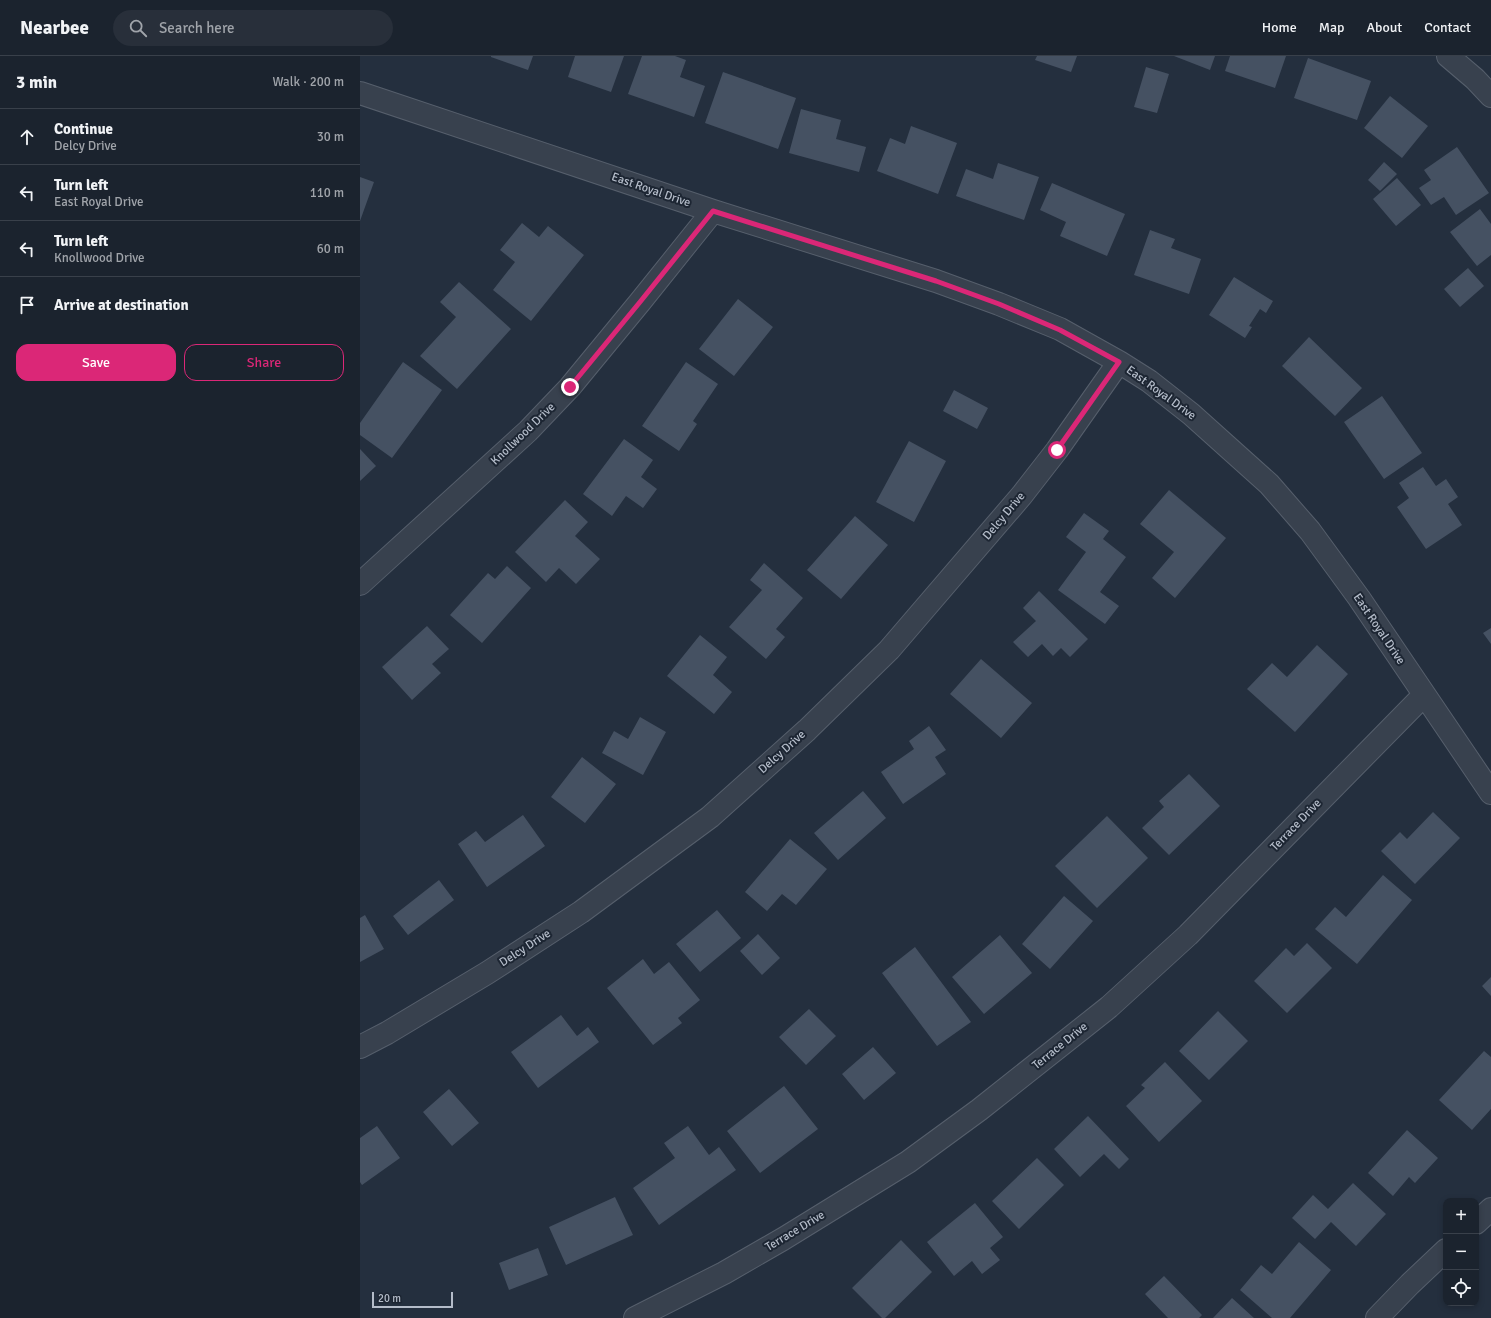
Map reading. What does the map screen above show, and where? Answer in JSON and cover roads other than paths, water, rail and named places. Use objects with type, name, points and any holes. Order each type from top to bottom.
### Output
[{"type":"street","points":[[1448,56],[1475,79],[1491,96]]},
{"type":"street","name":"East Royal Drive","points":[[360,93],[713,211],[936,281],[999,304],[1060,330],[1119,362],[1149,381],[1191,414],[1269,484],[1310,531],[1359,598],[1491,793]]},
{"type":"street","name":"Knollwood Drive","points":[[360,584],[528,431],[575,381],[713,211]]},
{"type":"street","name":"Delcy Drive","points":[[360,1046],[387,1033],[480,977],[581,912],[710,817],[807,730],[889,650],[1022,495],[1057,450],[1119,362]]},
{"type":"street","name":"Terrace Drive","points":[[635,1318],[724,1273],[790,1235],[908,1162],[986,1105],[1109,1007],[1188,935],[1424,695]]},
{"type":"street","points":[[1479,1220],[1491,1209]]},
{"type":"street","points":[[1377,1318],[1443,1253]]}]
